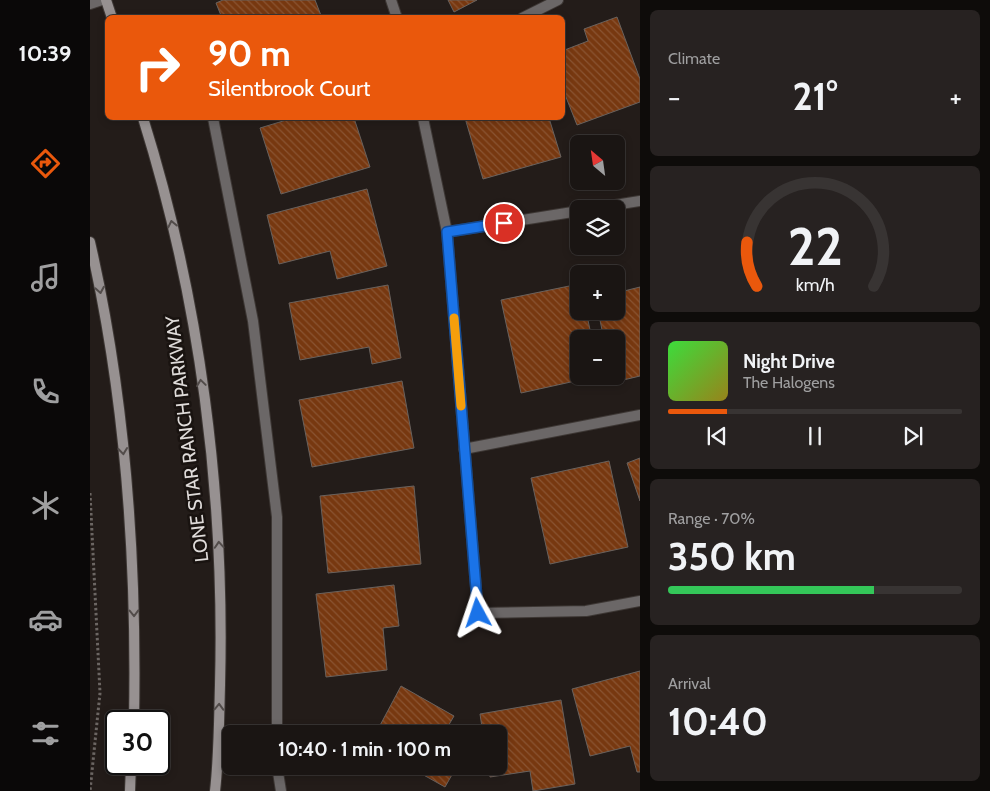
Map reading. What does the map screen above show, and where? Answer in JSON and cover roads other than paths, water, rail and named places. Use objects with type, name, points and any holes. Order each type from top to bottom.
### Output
[{"type":"main road","points":[[106,0],[111,15]]},
{"type":"main road","name":"LONE STAR RANCH PARKWAY","points":[[144,120],[169,206],[185,282],[213,474],[221,572],[215,791]]},
{"type":"main road","points":[[90,242],[113,363],[129,511],[134,594],[134,710]]},
{"type":"main road","points":[[130,791],[131,775]]},
{"type":"street","points":[[90,4],[102,0]]},
{"type":"street","points":[[391,0],[396,15]]},
{"type":"street","points":[[528,15],[558,0]]},
{"type":"street","points":[[213,120],[253,321],[277,517],[279,644],[277,725]]},
{"type":"street","points":[[423,120],[447,232],[478,613],[586,611],[640,601]]},
{"type":"street","points":[[625,203],[640,201]]},
{"type":"street","points":[[447,232],[570,212]]},
{"type":"street","points":[[464,449],[640,415]]},
{"type":"street","points":[[278,775],[281,791]]}]
